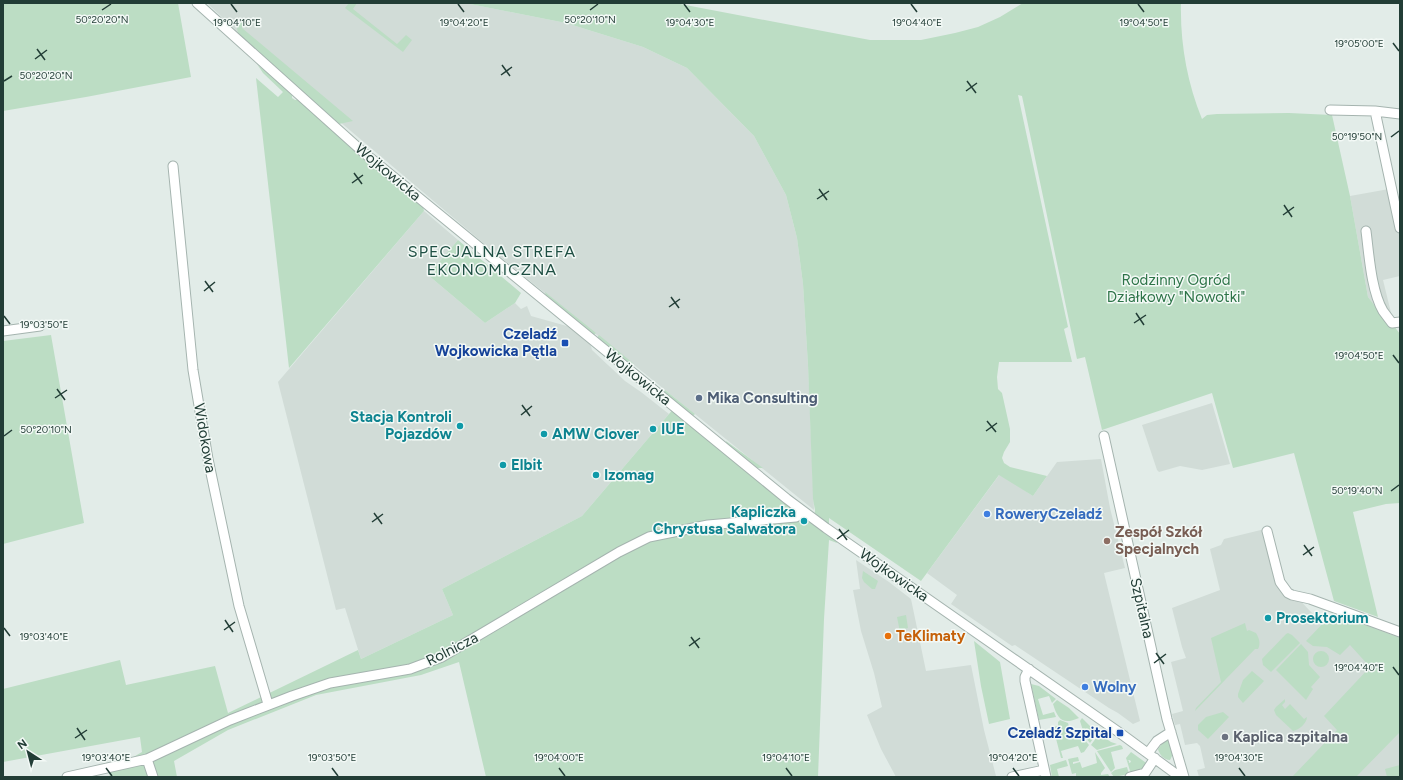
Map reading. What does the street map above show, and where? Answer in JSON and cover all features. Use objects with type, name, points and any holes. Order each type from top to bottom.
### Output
[{"type":"street","name":"Wojkowicka","points":[[197,3],[368,156],[804,512],[1168,767],[1180,777]]},
{"type":"street","points":[[1330,110],[1400,114]]},
{"type":"street","points":[[1375,112],[1400,228]]},
{"type":"street","name":"Widokowa","points":[[173,166],[193,370],[208,459],[239,606],[268,704]]},
{"type":"street","points":[[1366,231],[1371,269],[1382,310],[1392,323],[1400,322]]},
{"type":"street","points":[[3,331],[40,326]]},
{"type":"street","name":"Szpitalna","points":[[1104,436],[1171,732],[1184,777]]},
{"type":"street","name":"Rolnicza","points":[[67,777],[147,759],[199,733],[268,704],[330,683],[410,669],[442,657],[619,552],[649,537],[708,525],[796,517],[804,512]]},
{"type":"street","points":[[1267,531],[1280,582],[1288,593],[1310,599],[1400,632]]},
{"type":"street","points":[[1012,777],[1045,774],[1025,681],[1025,677],[1029,670]]},
{"type":"street","points":[[1130,777],[1144,773],[1157,741],[1171,732]]},
{"type":"street","points":[[1168,767],[1174,761],[1177,753]]},
{"type":"street","points":[[147,759],[153,777]]},
{"type":"shaded area","points":[[207,3],[465,3],[566,23],[643,47],[687,68],[754,136],[786,195],[797,238],[803,284],[814,510],[488,247],[339,121],[242,36]]},
{"type":"shaded area","points":[[1389,189],[1400,237],[1400,276],[1383,280],[1393,321],[1386,322],[1368,297],[1350,196]]},
{"type":"shaded area","points":[[424,211],[458,240],[428,275],[485,323],[515,303],[521,309],[527,306],[531,316],[581,330],[590,342],[592,350],[625,381],[669,414],[582,516],[442,589],[453,615],[361,659],[345,608],[336,610],[278,382]]},
{"type":"shaded area","points":[[1212,403],[1230,464],[1202,470],[1180,466],[1159,472],[1157,470],[1142,425]]},
{"type":"shaded area","points":[[1101,459],[1110,508],[1125,568],[1104,573],[1140,721],[1133,724],[1015,645],[1012,646],[951,604],[957,595],[927,573],[1000,474],[1033,496],[1057,462]]},
{"type":"shaded area","points":[[1269,528],[1283,582],[1323,623],[1335,611],[1400,636],[1400,777],[1199,777],[1197,770],[1205,768],[1200,746],[1197,743],[1185,745],[1180,724],[1175,725],[1172,714],[1183,711],[1171,662],[1186,658],[1172,608],[1220,590],[1210,549],[1221,545],[1224,539]]},
{"type":"shaded area","points":[[856,560],[911,599],[926,671],[971,665],[984,730],[996,776],[896,777],[881,749],[867,715],[882,707],[874,673],[861,631],[853,590],[860,589]]},
{"type":"green space","points":[[3,3],[178,3],[191,77],[3,111]]},
{"type":"green space","points":[[349,3],[357,3],[353,9],[397,44],[406,35],[412,40],[403,52],[345,8]]},
{"type":"green space","name":"Rodzinny Ogród Działkowy \"Nowotki\"","points":[[465,3],[675,3],[870,40],[921,40],[978,27],[1000,17],[1023,3],[1181,3],[1183,48],[1188,77],[1202,119],[1207,115],[1217,114],[1289,113],[1332,115],[1350,196],[1368,297],[1391,327],[1394,326],[1400,334],[1400,503],[1386,504],[1353,512],[1378,617],[1334,601],[1294,453],[1233,468],[1212,393],[1102,430],[1085,357],[1077,359],[1022,96],[1018,95],[1068,327],[1064,329],[1072,362],[999,362],[997,377],[998,389],[1002,393],[1010,429],[1010,442],[1002,458],[1004,463],[1010,467],[1047,476],[1033,496],[999,475],[921,581],[829,518],[829,535],[836,540],[837,543],[829,540],[824,619],[818,777],[486,777],[459,662],[421,675],[316,695],[228,730],[174,761],[177,777],[110,777],[109,771],[142,752],[140,737],[3,762],[3,689],[120,660],[126,685],[215,666],[228,713],[358,650],[361,659],[453,615],[442,589],[582,516],[675,407],[814,524],[815,510],[813,499],[808,365],[803,284],[797,238],[786,195],[754,136],[687,68],[643,47],[566,23]]},
{"type":"green space","points":[[248,18],[249,19],[242,28],[353,121],[339,124],[238,34],[237,28],[241,21]]},
{"type":"green space","points":[[257,64],[292,94],[292,98],[299,100],[359,154],[423,207],[424,211],[289,368],[256,78],[278,97],[283,92],[263,73]]},
{"type":"green space","points":[[458,240],[521,293],[515,303],[485,323],[428,275]]},
{"type":"green space","points":[[545,292],[596,333],[594,335],[546,296]]},
{"type":"green space","points":[[51,335],[84,523],[3,544],[3,341]]},
{"type":"green space","points":[[599,335],[634,364],[627,362],[597,338]]},
{"type":"green space","points":[[665,390],[695,414],[693,416],[664,392]]},
{"type":"green space","points":[[726,441],[763,468],[756,468],[727,445]]},
{"type":"green space","points":[[863,571],[878,581],[875,589],[872,589],[864,582],[862,578]]},
{"type":"green space","points":[[1333,613],[1400,638],[1400,732],[1356,777],[1292,777],[1337,730],[1324,716],[1370,667],[1350,645],[1340,655],[1327,647],[1313,646],[1306,641]]},
{"type":"green space","points":[[906,615],[908,628],[904,629],[906,639],[901,637],[897,617]]},
{"type":"green space","points":[[1245,623],[1247,631],[1249,630],[1256,633],[1259,639],[1258,649],[1255,649],[1195,711],[1196,708],[1221,682],[1211,638]]},
{"type":"green space","points":[[1288,633],[1300,643],[1271,672],[1263,665],[1262,659]]},
{"type":"green space","points":[[974,641],[1000,662],[1010,719],[989,724]]},
{"type":"green space","points":[[1301,644],[1308,652],[1309,665],[1320,677],[1311,687],[1313,689],[1306,700],[1276,670]]},
{"type":"green space","points":[[1321,651],[1327,653],[1329,659],[1327,665],[1321,667],[1315,665],[1313,659],[1315,653]]},
{"type":"green space","points":[[1252,671],[1264,681],[1243,703],[1238,697],[1238,694],[1243,680]]},
{"type":"green space","points":[[1031,684],[1039,686],[1056,699],[1052,703],[1049,696],[1038,699],[1043,715],[1054,712],[1056,717],[1039,720]]},
{"type":"green space","points":[[1285,699],[1285,702],[1282,705],[1285,709],[1290,704],[1304,719],[1307,717],[1304,724],[1300,728],[1293,731],[1276,715],[1274,710]]},
{"type":"green space","points":[[1057,700],[1069,708],[1079,718],[1069,721],[1062,720],[1057,714],[1053,704]]},
{"type":"green space","points":[[1223,712],[1229,717],[1208,739],[1198,730],[1198,725],[1206,717]]},
{"type":"green space","points":[[1082,718],[1097,733],[1090,743],[1085,737],[1080,721]]},
{"type":"green space","points":[[1060,720],[1068,723],[1072,738],[1083,735],[1083,738],[1089,745],[1084,752],[1081,753],[1078,746],[1061,751],[1063,758],[1061,758],[1053,727],[1058,726],[1058,722]]},
{"type":"green space","points":[[1099,734],[1117,744],[1097,750],[1091,745]]},
{"type":"green space","points":[[1165,740],[1170,742],[1173,754],[1170,760],[1162,756],[1158,749]]},
{"type":"green space","points":[[1120,745],[1123,749],[1111,752],[1115,768],[1111,772],[1097,751]]},
{"type":"green space","points":[[1095,752],[1105,768],[1101,775],[1108,774],[1110,777],[1073,777],[1076,776],[1076,773],[1072,774],[1068,759],[1078,757],[1079,761],[1073,762],[1073,764],[1080,762],[1082,768],[1097,763]]},
{"type":"green space","points":[[1131,752],[1149,765],[1144,771],[1131,774],[1126,758]]},
{"type":"green space","points":[[1066,760],[1068,766],[1057,769],[1059,777],[1052,777],[1050,765]]},
{"type":"green space","points":[[1400,765],[1400,777],[1387,777],[1385,769]]},
{"type":"green space","points":[[1127,767],[1129,774],[1114,777],[1111,773],[1115,770]]},
{"type":"place","name":"Czeladź Wojkowicka Pętla","points":[[565,343]]},
{"type":"place","name":"Mika Consulting","points":[[699,398]]},
{"type":"place","name":"Stacja Kontroli Pojazdów","points":[[460,426]]},
{"type":"place","name":"IUE","points":[[653,429]]},
{"type":"place","name":"AMW Clover","points":[[544,434]]},
{"type":"place","name":"Elbit","points":[[503,465]]},
{"type":"place","name":"Izomag","points":[[596,475]]},
{"type":"place","name":"RoweryCzeladź","points":[[987,514]]},
{"type":"place","name":"Kapliczka Chrystusa Salwatora","points":[[804,521]]},
{"type":"place","name":"Zespół Szkół Specjalnych","points":[[1107,541]]},
{"type":"place","name":"Prosektorium","points":[[1268,618]]},
{"type":"place","name":"TeKlimaty","points":[[888,636]]},
{"type":"place","name":"Wolny","points":[[1085,687]]},
{"type":"place","name":"Czeladź Szpital","points":[[1120,733]]},
{"type":"place","name":"Kaplica szpitalna","points":[[1225,737]]},
{"type":"district","name":"SPECJALNA STREFA EKONOMICZNA","points":[[492,260]]}]
